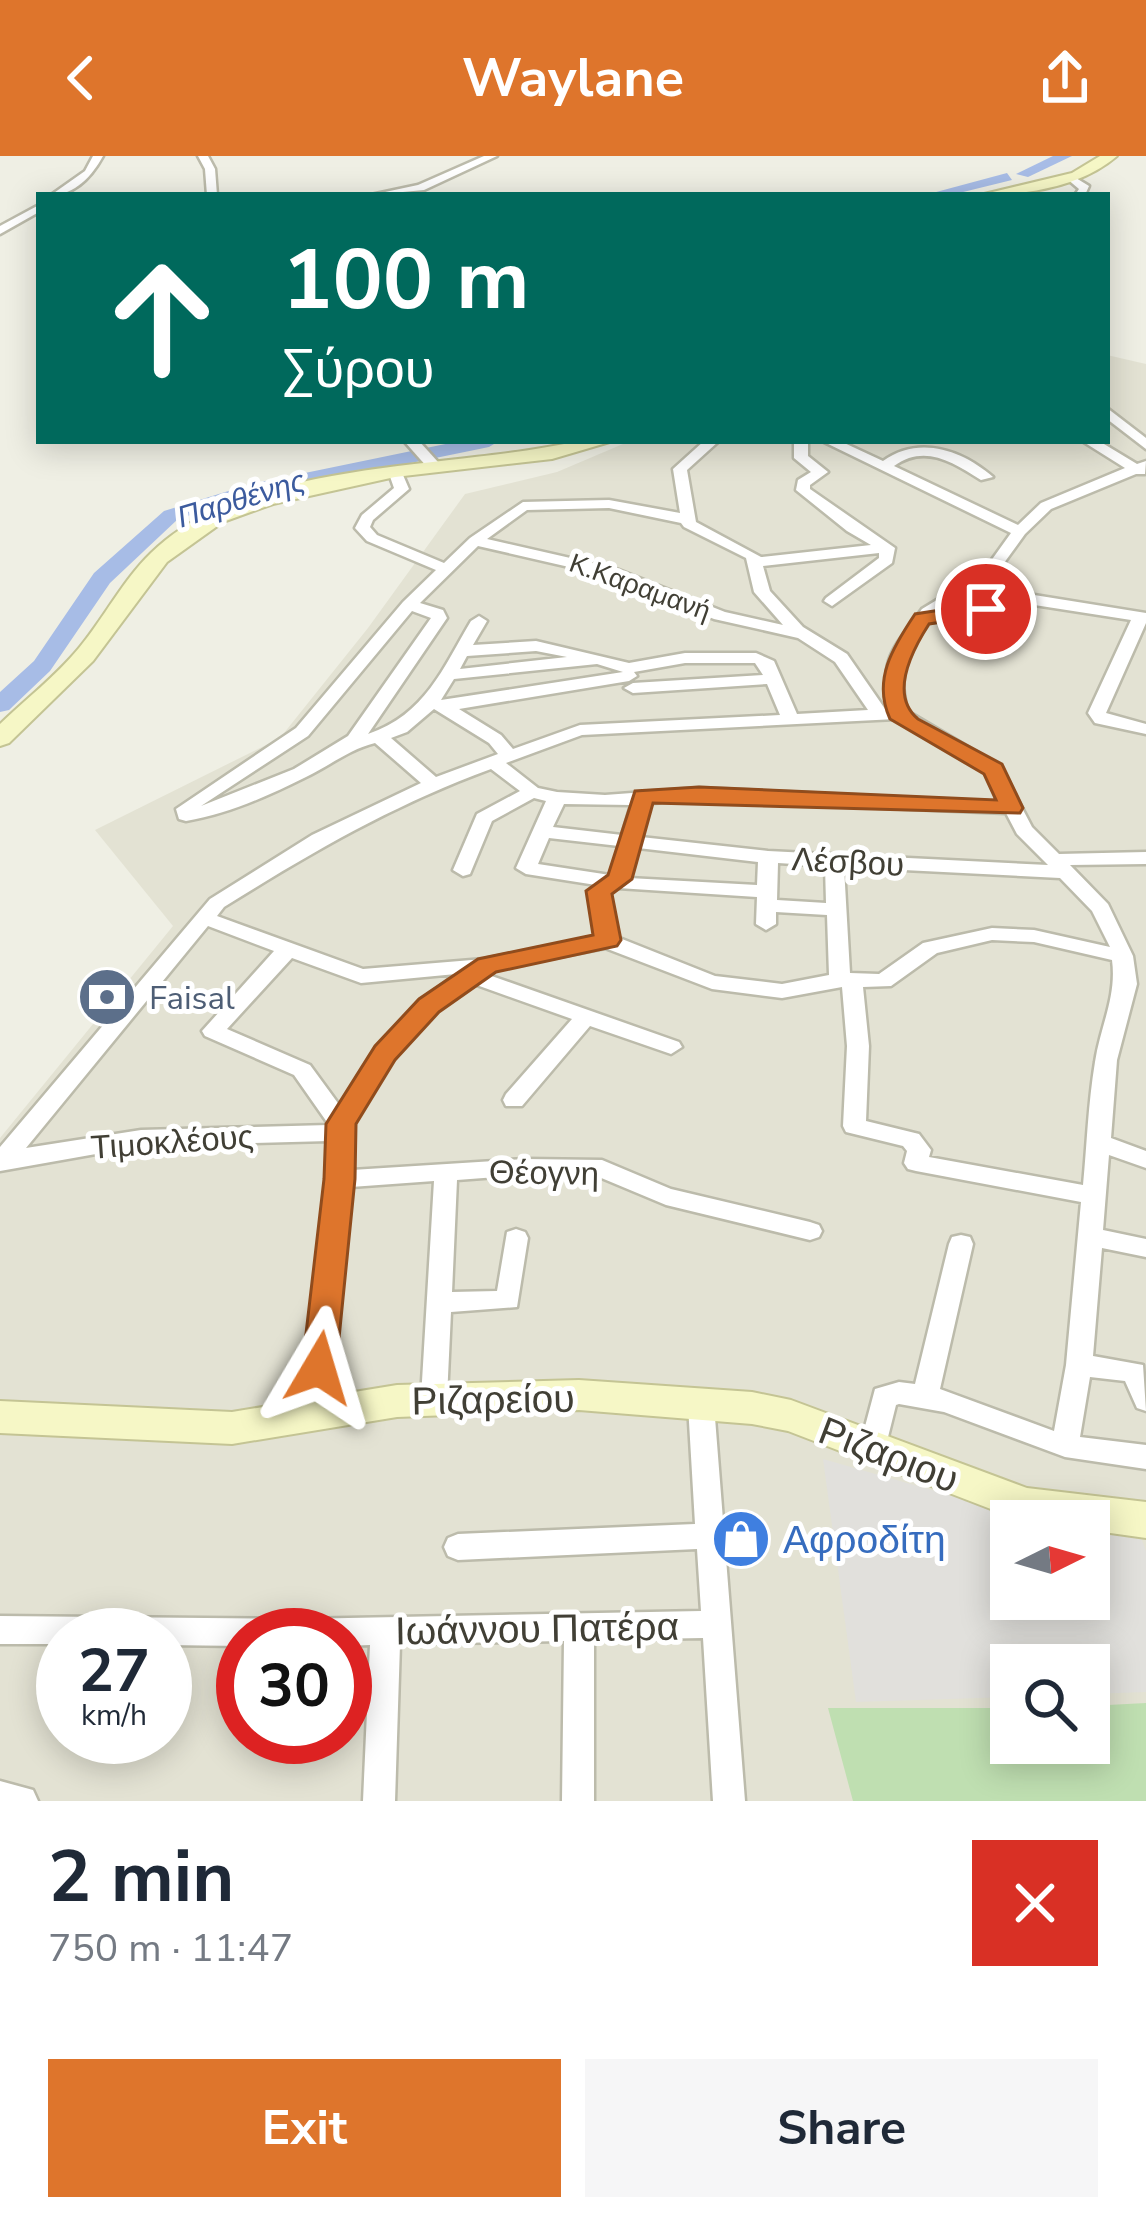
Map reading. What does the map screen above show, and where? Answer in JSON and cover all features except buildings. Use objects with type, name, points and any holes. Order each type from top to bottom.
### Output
[{"type":"main road","points":[[1004,192],[1071,178],[1110,156]]},
{"type":"main road","points":[[0,738],[85,656],[148,570],[185,535],[267,499],[394,470],[424,454],[552,453],[590,444]]},
{"type":"main road","name":"Ριζαρείου","points":[[0,1417],[232,1428],[434,1398],[579,1395],[701,1405]]},
{"type":"main road","name":"Ριζαριου","points":[[701,1405],[791,1416],[1026,1505],[1146,1520]]},
{"type":"street","points":[[60,192],[89,173],[98,156]]},
{"type":"street","points":[[202,156],[210,169],[212,192]]},
{"type":"street","points":[[395,192],[420,188],[492,156]]},
{"type":"street","points":[[1071,178],[1084,188],[1082,192]]},
{"type":"street","points":[[0,231],[36,210]]},
{"type":"street","points":[[1110,415],[1146,446]]},
{"type":"street","points":[[708,444],[680,466],[686,519],[694,528],[742,546],[756,562],[762,592],[805,634],[841,658],[890,715],[988,764],[1024,830],[1100,908],[1123,956],[1125,992],[1106,1060],[1079,1365],[1065,1445]]},
{"type":"street","points":[[801,444],[801,458],[821,472],[803,483],[803,490],[852,529],[887,548]]},
{"type":"street","points":[[836,444],[1020,531]]},
{"type":"street","points":[[1095,444],[1142,469]]},
{"type":"street","points":[[887,465],[901,452],[935,451],[986,477]]},
{"type":"street","points":[[890,715],[898,656],[922,619],[996,568],[1020,531],[1046,506],[1142,469]]},
{"type":"street","points":[[394,470],[402,489],[367,518],[362,529],[372,538],[446,569]]},
{"type":"street","points":[[686,519],[609,504],[535,503],[519,508],[475,542],[409,605],[302,732],[185,809],[186,815],[215,810],[271,787],[350,744],[381,739],[409,727],[437,705],[630,677],[773,679],[790,719]]},
{"type":"street","name":"Κ.Καραμανή","points":[[475,542],[609,572],[720,616],[805,634]]},
{"type":"street","points":[[756,562],[887,548]]},
{"type":"street","points":[[832,601],[886,560],[887,548]]},
{"type":"street","points":[[922,619],[1028,599],[1143,618],[1096,712],[1101,719],[1146,730]]},
{"type":"street","points":[[350,744],[439,618],[430,610],[409,605]]},
{"type":"street","points":[[437,705],[479,621]]},
{"type":"street","points":[[461,650],[548,646],[598,659],[630,677],[646,728]]},
{"type":"street","points":[[448,675],[598,659]]},
{"type":"street","points":[[437,705],[495,740],[503,761],[532,792],[556,799],[605,801],[699,794],[1011,808]]},
{"type":"street","points":[[1,1162],[229,894],[290,856],[433,784],[580,730],[890,715]]},
{"type":"street","points":[[381,739],[433,784]]},
{"type":"street","points":[[463,870],[484,818],[532,792]]},
{"type":"street","points":[[607,940],[599,891],[619,879],[643,796]]},
{"type":"street","points":[[556,799],[526,868],[619,879],[767,907],[836,910]]},
{"type":"street","name":"Λέσβου","points":[[543,832],[834,860],[1061,866],[1146,858]]},
{"type":"street","points":[[767,907],[768,856]]},
{"type":"street","points":[[834,860],[836,910],[858,1046],[854,1126],[911,1140],[920,1150],[916,1163],[1092,1195]]},
{"type":"street","points":[[205,918],[286,951],[374,977],[478,970],[607,940],[688,974],[739,986],[796,991],[846,980],[884,981],[930,948],[992,934],[1034,935],[1123,956]]},
{"type":"street","points":[[286,951],[213,1030],[302,1070],[342,1128]]},
{"type":"street","points":[[478,970],[585,1018],[671,1047]]},
{"type":"street","points":[[313,1415],[342,1128],[385,1053],[429,1006],[478,970]]},
{"type":"street","points":[[514,1100],[585,1018]]},
{"type":"street","name":"Τιμοκλέους","points":[[1,1162],[141,1138],[342,1128]]},
{"type":"street","points":[[1096,1141],[1146,1160]]},
{"type":"street","name":"Θέογνη","points":[[340,1179],[602,1169],[666,1196],[810,1232]]},
{"type":"street","points":[[434,1398],[446,1172]]},
{"type":"street","points":[[1090,1236],[1146,1248]]},
{"type":"street","points":[[441,1302],[508,1300],[516,1238]]},
{"type":"street","points":[[926,1394],[961,1244]]},
{"type":"street","points":[[1079,1365],[1134,1372],[1146,1400]]},
{"type":"street","points":[[873,1449],[884,1397],[891,1392],[926,1394],[1065,1445],[1146,1456]]},
{"type":"street","points":[[701,1405],[729,1801]]},
{"type":"street","points":[[458,1547],[708,1536]]},
{"type":"street","name":"Ιωάννου Πατέρα","points":[[0,1630],[385,1631],[714,1624]]},
{"type":"street","points":[[578,1801],[579,1629]]},
{"type":"street","points":[[380,1801],[385,1631]]},
{"type":"street","points":[[0,1797],[22,1801]]},
{"type":"shaded area","points":[[1110,356],[1146,364],[1146,1801],[0,1801],[0,1138],[173,926],[95,830],[280,738],[368,628],[465,494],[557,472],[623,444],[1110,444]]},
{"type":"shaded area","points":[[823,1459],[990,1507],[990,1620],[1110,1620],[1110,1530],[1140,1535],[1146,1551],[1146,1692],[1110,1693],[1110,1644],[990,1644],[990,1698],[856,1702]]},
{"type":"green space","points":[[1146,1703],[1146,1801],[853,1801],[828,1708],[990,1708],[990,1764],[1110,1764],[1110,1705]]},
{"type":"waterway","name":"Παρθένης","points":[[1023,174],[1065,156]]},
{"type":"waterway","name":"Παρθένης","points":[[944,192],[1007,177]]},
{"type":"waterway","name":"Παρθένης","points":[[0,705],[42,666],[102,578],[171,515],[251,490],[474,444]]},
{"type":"place","name":"Faisal","points":[[107,997]]},
{"type":"place","name":"Αφροδίτη","points":[[741,1539]]},
{"type":"route","points":[[319,1368],[340,1179],[341,1124],[385,1053],[429,1006],[488,965],[589,948],[607,940],[599,891],[619,879],[643,796],[699,794],[1011,808],[994,770],[980,758],[920,730],[898,714],[892,680],[898,656],[922,619],[986,609]]}]
